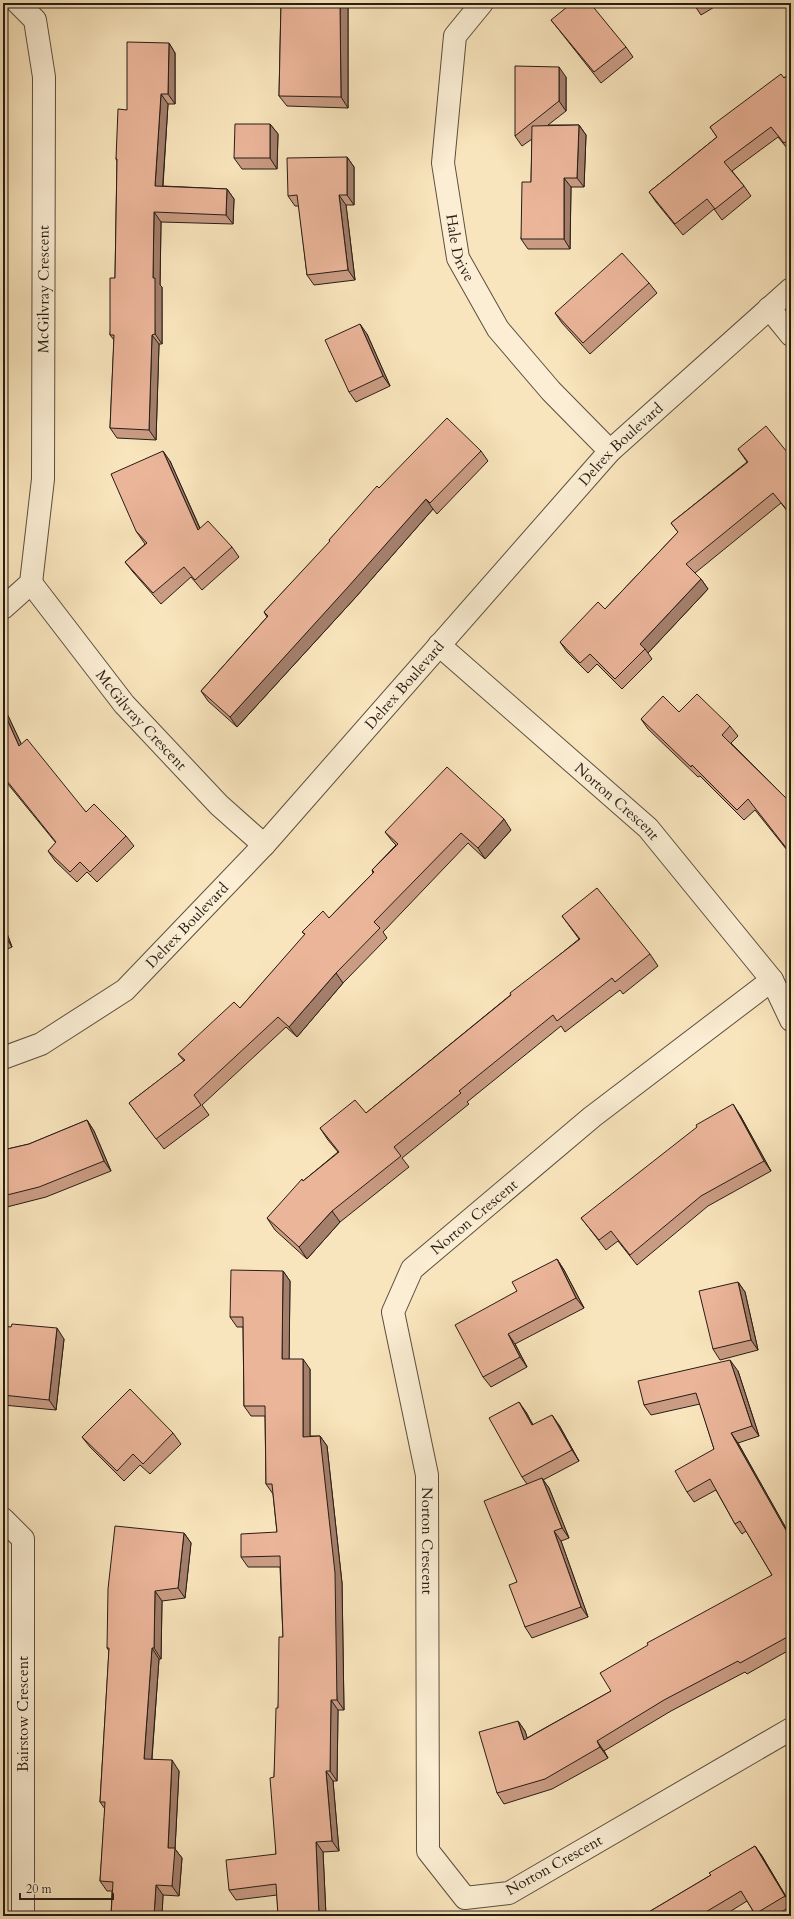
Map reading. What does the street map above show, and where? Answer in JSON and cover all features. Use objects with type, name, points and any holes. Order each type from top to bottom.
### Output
[{"type":"street","name":"McGilvray Crescent","points":[[18,3],[35,20],[44,77],[43,479],[30,583],[124,704],[219,805],[264,845]]},
{"type":"street","name":"Hale Drive","points":[[482,3],[455,36],[453,52],[443,164],[458,258],[498,329],[552,391],[610,451]]},
{"type":"street","name":"Delrex Boulevard","points":[[3,1058],[41,1044],[126,990],[264,845],[610,451],[791,290]]},
{"type":"street","points":[[769,308],[791,335]]},
{"type":"street","points":[[3,608],[30,583]]},
{"type":"street","name":"Norton Crescent","points":[[439,645],[648,828],[772,980],[791,1020]]},
{"type":"street","name":"Norton Crescent","points":[[772,980],[592,1117],[412,1269],[393,1312],[426,1475],[428,1851],[465,1898],[509,1893],[791,1729]]},
{"type":"street","name":"Bairstow Crescent","points":[[3,1520],[23,1539],[23,1916]]},
{"type":"building","points":[[281,3],[340,3],[341,97],[279,96]]},
{"type":"building","points":[[572,3],[590,3],[626,47],[594,72],[551,20]]},
{"type":"building","points":[[127,42],[169,43],[168,94],[161,94],[155,186],[227,189],[226,215],[154,212],[153,278],[155,278],[155,334],[152,335],[149,430],[110,428],[114,335],[110,335],[110,278],[115,278],[118,109],[127,110]]},
{"type":"building","points":[[515,66],[559,67],[559,101],[515,136]]},
{"type":"building","points":[[791,73],[791,138],[784,143],[771,127],[724,162],[744,186],[715,209],[707,199],[675,224],[649,192],[717,137],[710,127],[781,74],[784,78]]},
{"type":"building","points":[[235,124],[270,124],[270,158],[234,158]]},
{"type":"building","points":[[579,125],[577,178],[564,178],[564,239],[521,239],[522,182],[531,182],[532,126]]},
{"type":"building","points":[[347,157],[347,195],[339,195],[348,270],[307,275],[297,195],[288,196],[287,158]]},
{"type":"building","points":[[622,253],[649,283],[583,343],[555,313]]},
{"type":"building","points":[[360,324],[383,376],[349,392],[325,340]]},
{"type":"building","points":[[447,418],[481,451],[430,503],[426,499],[230,717],[201,691],[268,616],[264,612],[330,541],[329,540],[377,486],[379,488]]},
{"type":"building","points":[[766,426],[791,457],[791,507],[787,510],[773,493],[686,564],[701,579],[640,644],[645,649],[615,679],[590,654],[580,663],[560,642],[598,602],[605,609],[678,532],[671,523],[748,462],[738,449]]},
{"type":"building","points":[[163,451],[198,530],[208,521],[232,547],[195,580],[184,567],[153,593],[125,562],[147,543],[136,531],[111,474]]},
{"type":"building","points":[[697,694],[730,726],[722,735],[791,803],[791,854],[748,799],[737,810],[692,765],[691,767],[641,719],[663,696],[679,712]]},
{"type":"building","points":[[3,710],[19,746],[27,739],[86,812],[94,804],[126,836],[90,872],[80,862],[70,872],[48,851],[56,842],[3,776]]},
{"type":"building","points":[[447,767],[504,819],[478,848],[461,833],[374,922],[380,928],[336,973],[289,1027],[278,1017],[194,1095],[201,1105],[156,1139],[129,1103],[185,1060],[178,1054],[234,1002],[240,1008],[305,934],[302,932],[323,911],[329,918],[374,872],[372,870],[398,844],[385,832]]},
{"type":"building","points":[[597,888],[650,954],[615,982],[612,978],[557,1021],[553,1015],[459,1091],[461,1093],[394,1147],[401,1156],[332,1211],[299,1247],[267,1218],[302,1179],[303,1181],[339,1152],[320,1128],[355,1100],[366,1113],[511,995],[510,993],[580,939],[562,916]]},
{"type":"building","points":[[733,1104],[764,1161],[701,1196],[630,1255],[611,1231],[599,1240],[581,1218],[697,1127],[696,1125]]},
{"type":"building","points":[[87,1120],[104,1161],[39,1187],[3,1196],[3,1150],[29,1144]]},
{"type":"building","points":[[557,1259],[576,1298],[508,1334],[520,1357],[483,1377],[455,1325],[517,1291],[512,1282]]},
{"type":"building","points":[[231,1270],[283,1271],[282,1359],[303,1359],[303,1437],[320,1436],[335,1573],[337,1700],[331,1700],[330,1771],[326,1771],[332,1841],[316,1842],[319,1916],[278,1916],[276,1884],[229,1890],[226,1860],[276,1854],[270,1778],[274,1777],[276,1708],[278,1708],[279,1637],[283,1637],[280,1556],[241,1557],[241,1534],[277,1532],[272,1484],[266,1484],[265,1406],[244,1406],[243,1317],[230,1317]]},
{"type":"building","points":[[738,1282],[751,1340],[713,1349],[699,1291]]},
{"type":"building","points":[[12,1324],[57,1328],[49,1400],[3,1395],[3,1326],[11,1327]]},
{"type":"building","points":[[730,1360],[752,1426],[731,1433],[787,1532],[791,1530],[791,1635],[740,1663],[738,1661],[664,1700],[597,1741],[600,1747],[545,1779],[497,1793],[479,1732],[518,1721],[524,1740],[611,1691],[600,1673],[648,1645],[647,1643],[772,1575],[740,1521],[735,1524],[710,1479],[687,1492],[675,1471],[714,1449],[696,1393],[644,1405],[638,1381]]},
{"type":"building","points":[[130,1389],[173,1433],[143,1464],[133,1454],[117,1471],[82,1437]]},
{"type":"building","points":[[519,1402],[532,1425],[552,1415],[572,1450],[522,1477],[489,1418]]},
{"type":"building","points":[[542,1478],[562,1528],[554,1531],[581,1607],[525,1627],[509,1585],[517,1582],[484,1501]]},
{"type":"building","points":[[115,1526],[184,1533],[178,1588],[155,1591],[154,1648],[152,1648],[144,1759],[172,1760],[168,1848],[175,1848],[172,1886],[156,1885],[154,1916],[111,1916],[113,1882],[100,1881],[105,1802],[100,1802],[109,1648],[107,1648],[108,1589]]},
{"type":"building","points":[[755,1846],[785,1896],[755,1914],[741,1891],[699,1916],[642,1916],[711,1875],[709,1873]]}]
